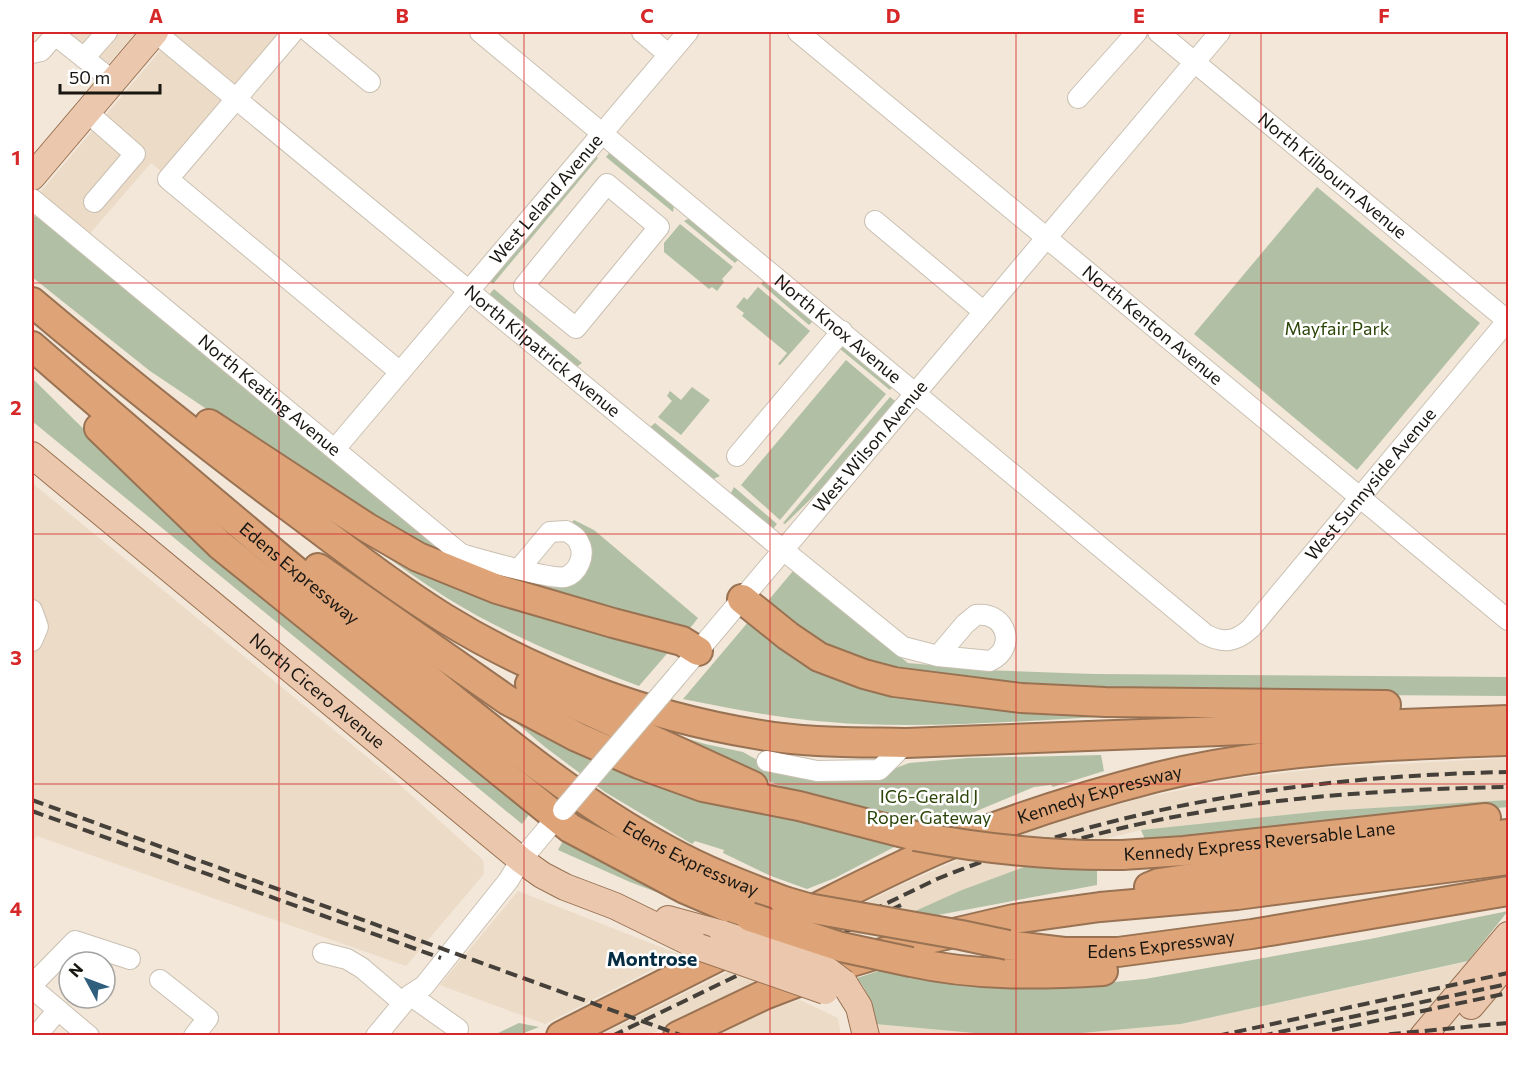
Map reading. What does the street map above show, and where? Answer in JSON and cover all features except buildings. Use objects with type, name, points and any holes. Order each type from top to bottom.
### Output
[{"type":"highway","points":[[32,302],[105,364],[246,474],[452,623],[512,655],[578,684],[696,722],[756,735],[817,741],[906,743],[1509,720]]},
{"type":"highway","name":"Edens Expressway","points":[[32,346],[332,603],[519,751],[586,800],[641,836],[690,862],[784,901],[808,908],[1008,945],[1064,952],[1118,952],[1252,934],[1509,891]]},
{"type":"highway","points":[[32,362],[219,545],[560,814],[570,828],[685,889],[750,917],[841,946],[946,970],[997,974],[1132,969],[1214,958],[1252,934]]},
{"type":"highway","points":[[105,364],[172,399],[366,527],[417,557],[497,589],[682,641],[698,651]]},
{"type":"highway","points":[[198,490],[303,558],[507,700],[563,731],[639,764],[703,787],[799,807]]},
{"type":"highway","points":[[398,586],[453,641],[518,678],[799,807]]},
{"type":"highway","points":[[742,599],[788,636],[819,657],[864,674],[894,681],[1021,698],[1117,702],[1434,706],[1476,721]]},
{"type":"highway","name":"Kennedy Expressway","points":[[561,1035],[939,849],[1011,820],[1078,799],[1159,777],[1243,760],[1401,745],[1509,741]]},
{"type":"highway","name":"Kennedy Express Reversable Lane","points":[[799,807],[915,836],[976,847],[1040,854],[1122,855],[1184,851],[1509,816]]},
{"type":"highway","points":[[1100,907],[1159,884],[1395,848],[1509,834]]},
{"type":"highway","points":[[678,1035],[764,995],[848,963],[928,939],[1014,919],[1100,907],[1237,895],[1509,860]]},
{"type":"main road","points":[[32,177],[155,32]]},
{"type":"main road","name":"North Cicero Avenue","points":[[32,455],[542,875],[565,887],[615,906],[699,947],[835,987],[859,1007],[866,1035]]},
{"type":"main road","name":"North Cicero Avenue","points":[[615,906],[723,934],[824,968],[846,1012],[852,1035]]},
{"type":"main road","points":[[1423,1035],[1509,935]]},
{"type":"main road","points":[[1446,1035],[1509,962]]},
{"type":"street","points":[[84,58],[107,32]]},
{"type":"street","name":"North Kilpatrick Avenue","points":[[155,32],[903,648],[938,656]]},
{"type":"street","points":[[293,32],[168,179],[400,372]]},
{"type":"street","points":[[309,32],[370,82]]},
{"type":"street","name":"North Knox Avenue","points":[[480,32],[1205,634],[1228,642]]},
{"type":"street","points":[[642,32],[668,54]]},
{"type":"street","name":"West Leland Avenue","points":[[335,449],[688,32]]},
{"type":"street","name":"North Kenton Avenue","points":[[798,32],[1509,620]]},
{"type":"street","points":[[1078,98],[1137,32]]},
{"type":"street","name":"North Kilbourn Avenue","points":[[1158,32],[1508,320]]},
{"type":"street","name":"West Wilson Avenue","points":[[376,1035],[407,999],[414,978],[499,874],[521,860],[1220,32]]},
{"type":"street","points":[[32,53],[41,51],[55,33],[113,81]]},
{"type":"street","points":[[87,112],[135,154],[94,202]]},
{"type":"street","points":[[607,184],[659,227],[576,328],[524,286],[607,184]]},
{"type":"street","name":"North Keating Avenue","points":[[32,198],[461,554],[519,569]]},
{"type":"street","points":[[874,221],[984,312]]},
{"type":"street","name":"West Sunnyside Avenue","points":[[1228,642],[1244,635],[1251,628],[1508,320]]},
{"type":"street","points":[[736,456],[842,331]]},
{"type":"street","points":[[32,610],[38,627],[32,641]]},
{"type":"street","points":[[767,761],[818,771],[879,770],[906,743]]},
{"type":"street","points":[[57,1009],[32,986],[46,968],[75,941],[130,959]]},
{"type":"street","points":[[323,953],[347,959],[407,999],[458,1029]]},
{"type":"street","points":[[160,980],[208,1018],[194,1035]]},
{"type":"street","points":[[36,1035],[58,1010],[88,1035]]},
{"type":"shaded area","points":[[60,32],[136,32],[104,69]]},
{"type":"shaded area","points":[[176,32],[290,32],[168,177],[151,163],[87,237],[37,196]]},
{"type":"shaded area","points":[[32,483],[389,775],[483,860],[484,874],[406,966],[37,836],[32,842]]},
{"type":"shaded area","points":[[1508,758],[1508,800],[1323,811],[1141,830],[1100,840],[1035,863],[906,915],[755,981],[649,1035],[599,1036],[901,885],[1015,835],[1138,799],[1239,778],[1325,768]]},
{"type":"shaded area","points":[[518,891],[681,955],[545,1024],[440,985]]},
{"type":"shaded area","points":[[1508,953],[1508,1035],[1049,1036],[1181,1024]]},
{"type":"shaded area","points":[[800,1000],[838,1018],[841,1035],[714,1035],[769,1010]]},
{"type":"shaded area","points":[[875,1024],[996,1035],[878,1035]]},
{"type":"green space","points":[[610,152],[674,205],[673,212],[606,157]]},
{"type":"green space","points":[[592,153],[598,158],[493,284],[487,279]]},
{"type":"green space","name":"Mayfair Park","points":[[1317,187],[1480,323],[1357,470],[1194,334]]},
{"type":"green space","points":[[32,216],[42,217],[459,561],[546,585],[562,584],[574,578],[587,566],[590,552],[586,535],[570,524],[574,520],[594,530],[698,618],[691,627],[677,628],[543,591],[478,577],[397,537],[150,371],[32,277]]},
{"type":"green space","points":[[690,218],[739,259],[735,263],[684,221]]},
{"type":"green space","points":[[680,224],[733,267],[722,279],[724,282],[717,291],[712,287],[709,289],[664,252],[664,243]]},
{"type":"green space","points":[[764,280],[813,321],[809,325],[761,284]]},
{"type":"green space","points":[[758,287],[810,331],[780,365],[778,364],[787,353],[742,316],[744,313],[736,307],[744,297],[747,300]]},
{"type":"green space","points":[[494,289],[582,363],[575,368],[488,296]]},
{"type":"green space","points":[[844,346],[893,386],[890,390],[840,349]]},
{"type":"green space","points":[[846,360],[886,394],[780,520],[741,485]]},
{"type":"green space","points":[[32,378],[121,466],[417,724],[531,812],[522,824],[32,421]]},
{"type":"green space","points":[[692,387],[710,400],[681,435],[658,417],[672,401],[667,396],[670,391],[681,400]]},
{"type":"green space","points":[[890,397],[895,401],[820,490],[785,524],[783,523]]},
{"type":"green space","points":[[655,423],[720,476],[711,480],[649,428]]},
{"type":"green space","points":[[734,487],[777,524],[772,530],[730,495]]},
{"type":"green space","points":[[375,549],[671,649],[639,686],[565,657],[493,624],[447,598]]},
{"type":"green space","points":[[793,571],[908,663],[985,670],[1094,674],[1508,677],[1508,696],[1097,693],[885,671],[830,654],[767,602]]},
{"type":"green space","points":[[749,621],[805,660],[1120,716],[957,724],[860,724],[749,712],[683,699]]},
{"type":"green space","points":[[499,708],[686,796],[902,843],[835,878],[807,889],[771,876],[723,853],[724,850],[695,841],[692,844],[605,792],[545,747]]},
{"type":"green space","name":"IC6-Gerald J Roper Gateway","points":[[665,732],[743,752],[766,765],[875,776],[909,763],[967,758],[1101,755],[1104,771],[1053,787],[1051,785],[1034,787],[931,830],[813,798],[742,770]]},
{"type":"green space","points":[[1508,800],[1508,807],[1147,844],[1141,830],[1323,811]]},
{"type":"green space","points":[[564,839],[740,924],[630,882],[558,850]]},
{"type":"green space","points":[[1035,863],[1097,864],[1097,885],[922,918],[913,912],[962,890]]},
{"type":"green space","points":[[1508,911],[1468,961],[1181,1024],[1049,1036],[996,1035],[875,1024],[870,999],[857,978],[891,967],[1073,986],[1145,979],[1370,939]]},
{"type":"green space","points":[[519,1023],[539,1027],[519,1035],[494,1035]]},
{"type":"railway","points":[[612,1036],[937,879],[1076,831],[1147,813],[1289,788],[1361,780],[1508,772]]},
{"type":"railway","points":[[1030,854],[1147,822],[1266,802],[1387,792],[1508,787]]},
{"type":"railway","points":[[32,800],[683,1036]]},
{"type":"railway","points":[[32,811],[441,958]]},
{"type":"railway","points":[[845,932],[901,905]]},
{"type":"railway","points":[[1217,1036],[1508,973]]},
{"type":"railway","points":[[1261,1036],[1508,984]]},
{"type":"railway","points":[[1332,1030],[1508,993]]},
{"type":"railway","points":[[1371,1036],[1508,1023]]},
{"type":"district","name":"Montrose","points":[[652,959]]}]
